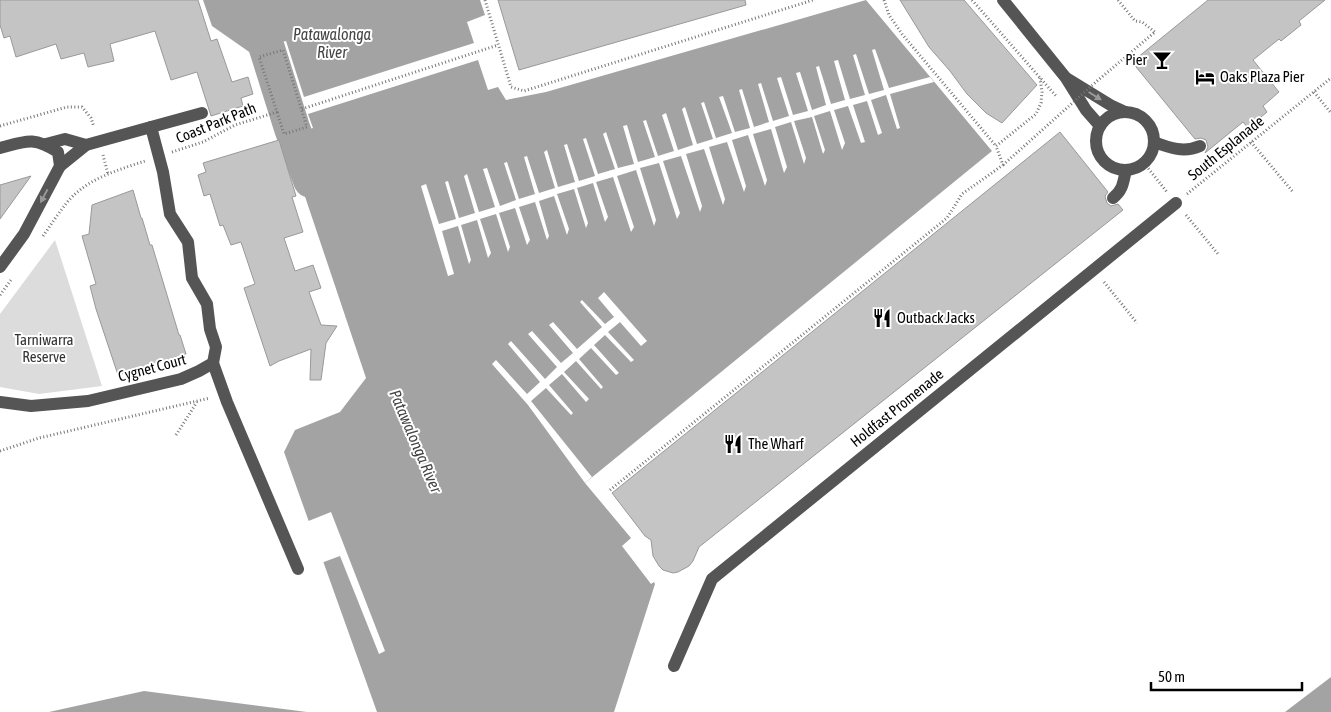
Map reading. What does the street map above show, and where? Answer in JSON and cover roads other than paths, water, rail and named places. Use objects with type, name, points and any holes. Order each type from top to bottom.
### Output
[{"type":"street","points":[[1003,0],[1066,78],[1086,110],[1100,126]]},
{"type":"street","points":[[1066,78],[1112,106],[1140,116],[1151,127],[1154,142],[1150,157],[1139,167],[1126,170],[1112,167],[1102,158],[1096,146],[1100,126],[1111,115],[1125,112]]},
{"type":"street","points":[[0,267],[24,234],[60,166],[86,145],[202,113]]},
{"type":"street","points":[[151,127],[163,172],[170,214],[188,242],[192,278],[207,304],[210,329],[216,347],[213,363],[224,395],[298,569]]},
{"type":"street","points":[[46,144],[65,139],[86,145]]},
{"type":"street","points":[[0,148],[22,142],[36,141],[46,144],[58,152],[60,166]]},
{"type":"street","points":[[1154,142],[1179,150],[1200,146]]},
{"type":"street","points":[[1113,198],[1120,193],[1126,170]]},
{"type":"street","name":"Holdfast Promenade","points":[[674,666],[712,579],[1176,203]]},
{"type":"street","name":"Cygnet Court","points":[[0,402],[31,406],[88,401],[181,379],[213,363]]},
{"type":"water","name":"Patawalonga River","points":[[203,0],[480,0],[485,15],[467,22],[474,43],[304,97],[286,41],[274,44],[276,49],[255,56],[212,26]]},
{"type":"water","points":[[866,0],[992,151],[585,483],[631,538],[622,546],[651,584],[654,582],[655,584],[614,712],[377,712],[284,452],[295,430],[340,412],[366,378],[285,137],[313,128],[308,114],[478,60],[488,90],[498,87],[506,100],[546,92]]},
{"type":"water","points":[[277,55],[300,125],[284,130],[262,60]]},
{"type":"water","points":[[1331,677],[1331,712],[1285,712]]},
{"type":"water","points":[[144,691],[307,712],[49,712]]},
{"type":"waterway","name":"Patawalonga River","points":[[249,0],[258,20],[292,128],[311,180]]},
{"type":"place","name":"Pier","points":[[1162,60]]},
{"type":"place","name":"Oaks Plaza Pier","points":[[1205,77]]},
{"type":"place","name":"Outback Jacks","points":[[882,318]]},
{"type":"place","name":"The Wharf","points":[[733,444]]},
{"type":"park label","name":"Tarniwarra Reserve","points":[[44,348]]}]
